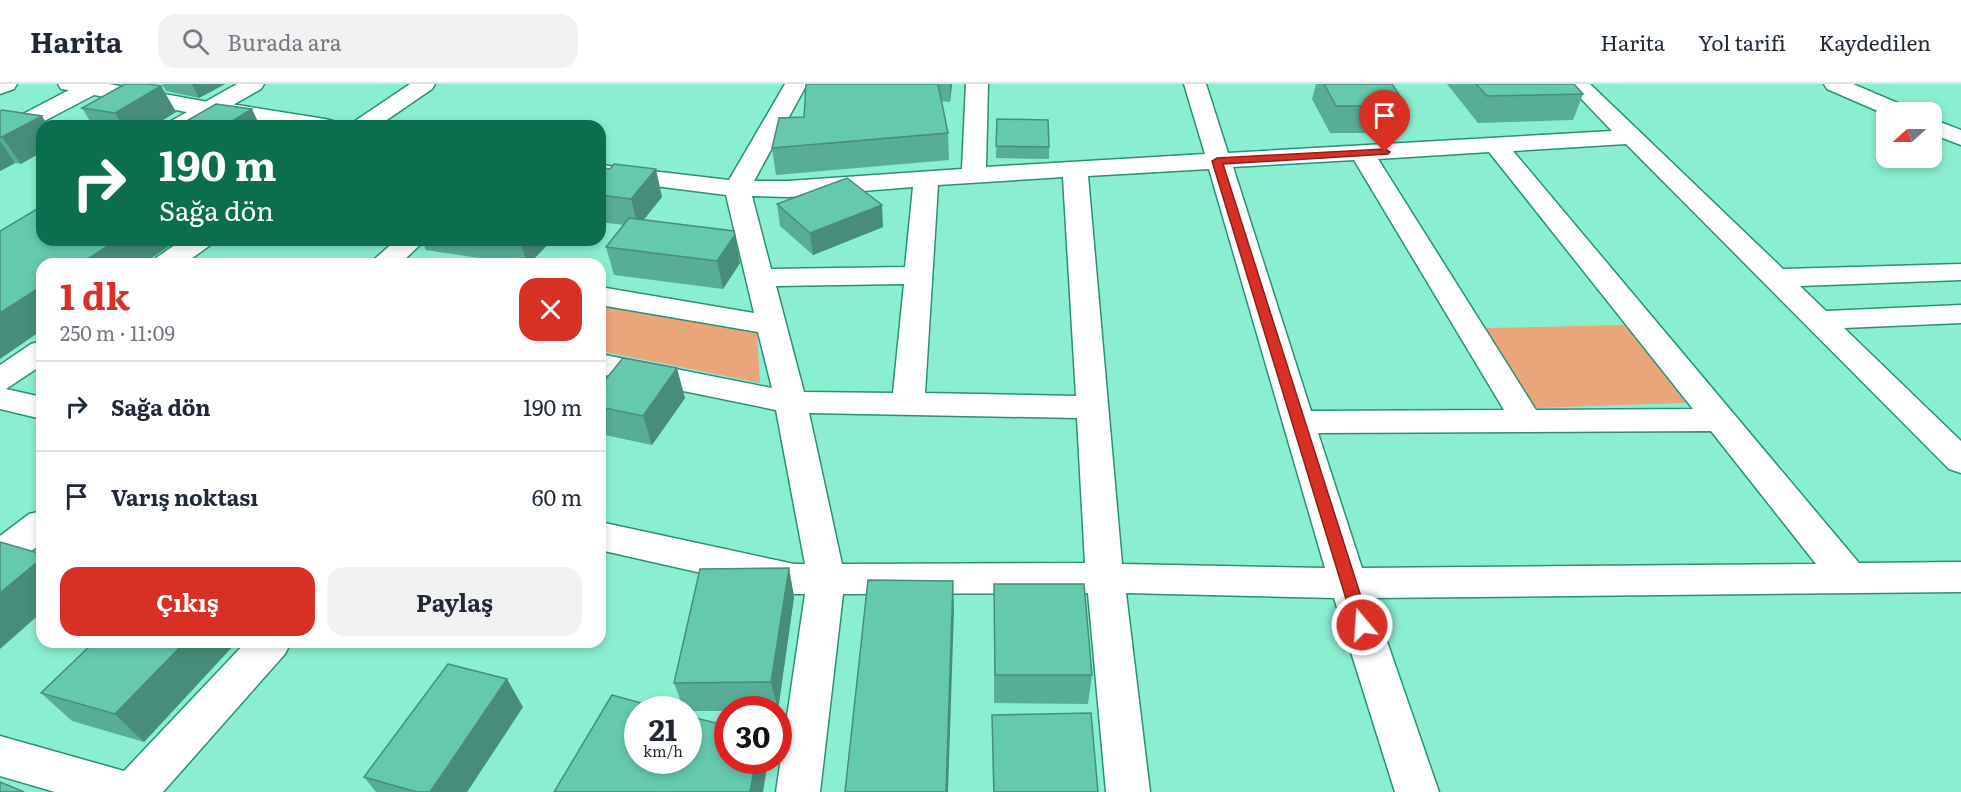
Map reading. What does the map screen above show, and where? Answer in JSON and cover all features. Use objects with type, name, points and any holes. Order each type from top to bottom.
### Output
[{"type":"street","points":[[0,87],[6,84]]},
{"type":"street","points":[[207,117],[253,84]]},
{"type":"street","points":[[0,135],[85,86],[207,117],[231,111],[278,84]]},
{"type":"street","points":[[372,120],[424,84]]},
{"type":"street","points":[[796,84],[737,188],[791,402],[826,579],[798,792]]},
{"type":"street","points":[[974,176],[976,84]]},
{"type":"street","points":[[1195,84],[1348,583],[1417,792]]},
{"type":"street","points":[[1578,84],[1961,461]]},
{"type":"street","points":[[1835,84],[1876,102]]},
{"type":"street","points":[[231,111],[287,120]]},
{"type":"street","points":[[1942,130],[1961,138]]},
{"type":"street","points":[[606,173],[715,188],[788,189],[1076,169],[1630,137]]},
{"type":"street","points":[[1496,145],[1849,578]]},
{"type":"street","points":[[1362,153],[1526,420]]},
{"type":"street","points":[[1076,169],[1106,578],[1128,792]]},
{"type":"street","points":[[908,404],[926,179]]},
{"type":"street","points":[[174,258],[192,246]]},
{"type":"street","points":[[391,258],[405,246]]},
{"type":"street","points":[[1775,278],[1961,272]]},
{"type":"street","points":[[760,278],[918,275]]},
{"type":"street","points":[[606,297],[772,326]]},
{"type":"street","points":[[1818,320],[1961,314]]},
{"type":"street","points":[[0,380],[36,355]]},
{"type":"street","points":[[606,365],[791,402],[1093,408]]},
{"type":"street","points":[[0,398],[36,407]]},
{"type":"street","points":[[1298,422],[1721,420]]},
{"type":"street","points":[[0,555],[36,528]]},
{"type":"street","points":[[606,537],[794,579],[1106,578],[1348,583],[1961,577]]},
{"type":"street","points":[[134,792],[266,648]]},
{"type":"street","points":[[0,756],[123,792]]},
{"type":"shaded area","points":[[606,307],[757,332],[760,383],[606,352]]},
{"type":"shaded area","points":[[1626,325],[1686,403],[1534,408],[1485,328]]},
{"type":"building","points":[[125,84],[161,86],[115,113],[82,108]]},
{"type":"building","points":[[806,84],[938,84],[948,133],[772,148],[779,118],[804,117]]},
{"type":"building","points":[[1324,84],[1392,84],[1402,99],[1399,99],[1403,106],[1336,106]]},
{"type":"building","points":[[1476,84],[1574,84],[1583,94],[1487,96]]},
{"type":"building","points":[[216,104],[252,109],[234,120],[188,120]]},
{"type":"building","points":[[0,111],[42,116],[0,137]]},
{"type":"building","points":[[997,119],[1048,120],[1049,147],[996,146]]},
{"type":"building","points":[[614,164],[656,169],[631,199],[606,196],[606,168],[610,169]]},
{"type":"building","points":[[847,178],[882,205],[810,233],[777,204]]},
{"type":"building","points":[[36,210],[36,246],[108,246],[89,258],[36,258],[36,290],[0,313],[0,231]]},
{"type":"building","points":[[629,218],[734,231],[735,235],[717,261],[606,247]]},
{"type":"building","points":[[623,358],[677,368],[643,416],[606,408],[606,379]]},
{"type":"building","points":[[0,542],[36,552],[36,563],[0,593]]},
{"type":"building","points":[[789,568],[771,682],[674,683],[700,569]]},
{"type":"building","points":[[868,580],[953,581],[946,792],[845,792]]},
{"type":"building","points":[[994,584],[1084,584],[1092,675],[995,675]]},
{"type":"building","points":[[88,648],[179,648],[115,714],[41,693]]},
{"type":"building","points":[[448,664],[507,679],[430,792],[417,792],[364,777]]},
{"type":"building","points":[[612,695],[624,698],[624,774],[702,774],[702,720],[714,722],[714,774],[753,774],[750,792],[554,792]]},
{"type":"building","points":[[1091,713],[1098,792],[994,792],[992,715]]},
{"type":"building","points":[[0,782],[24,792],[0,792]]},
{"type":"route","points":[[1362,625],[1217,161],[1385,152]]}]
